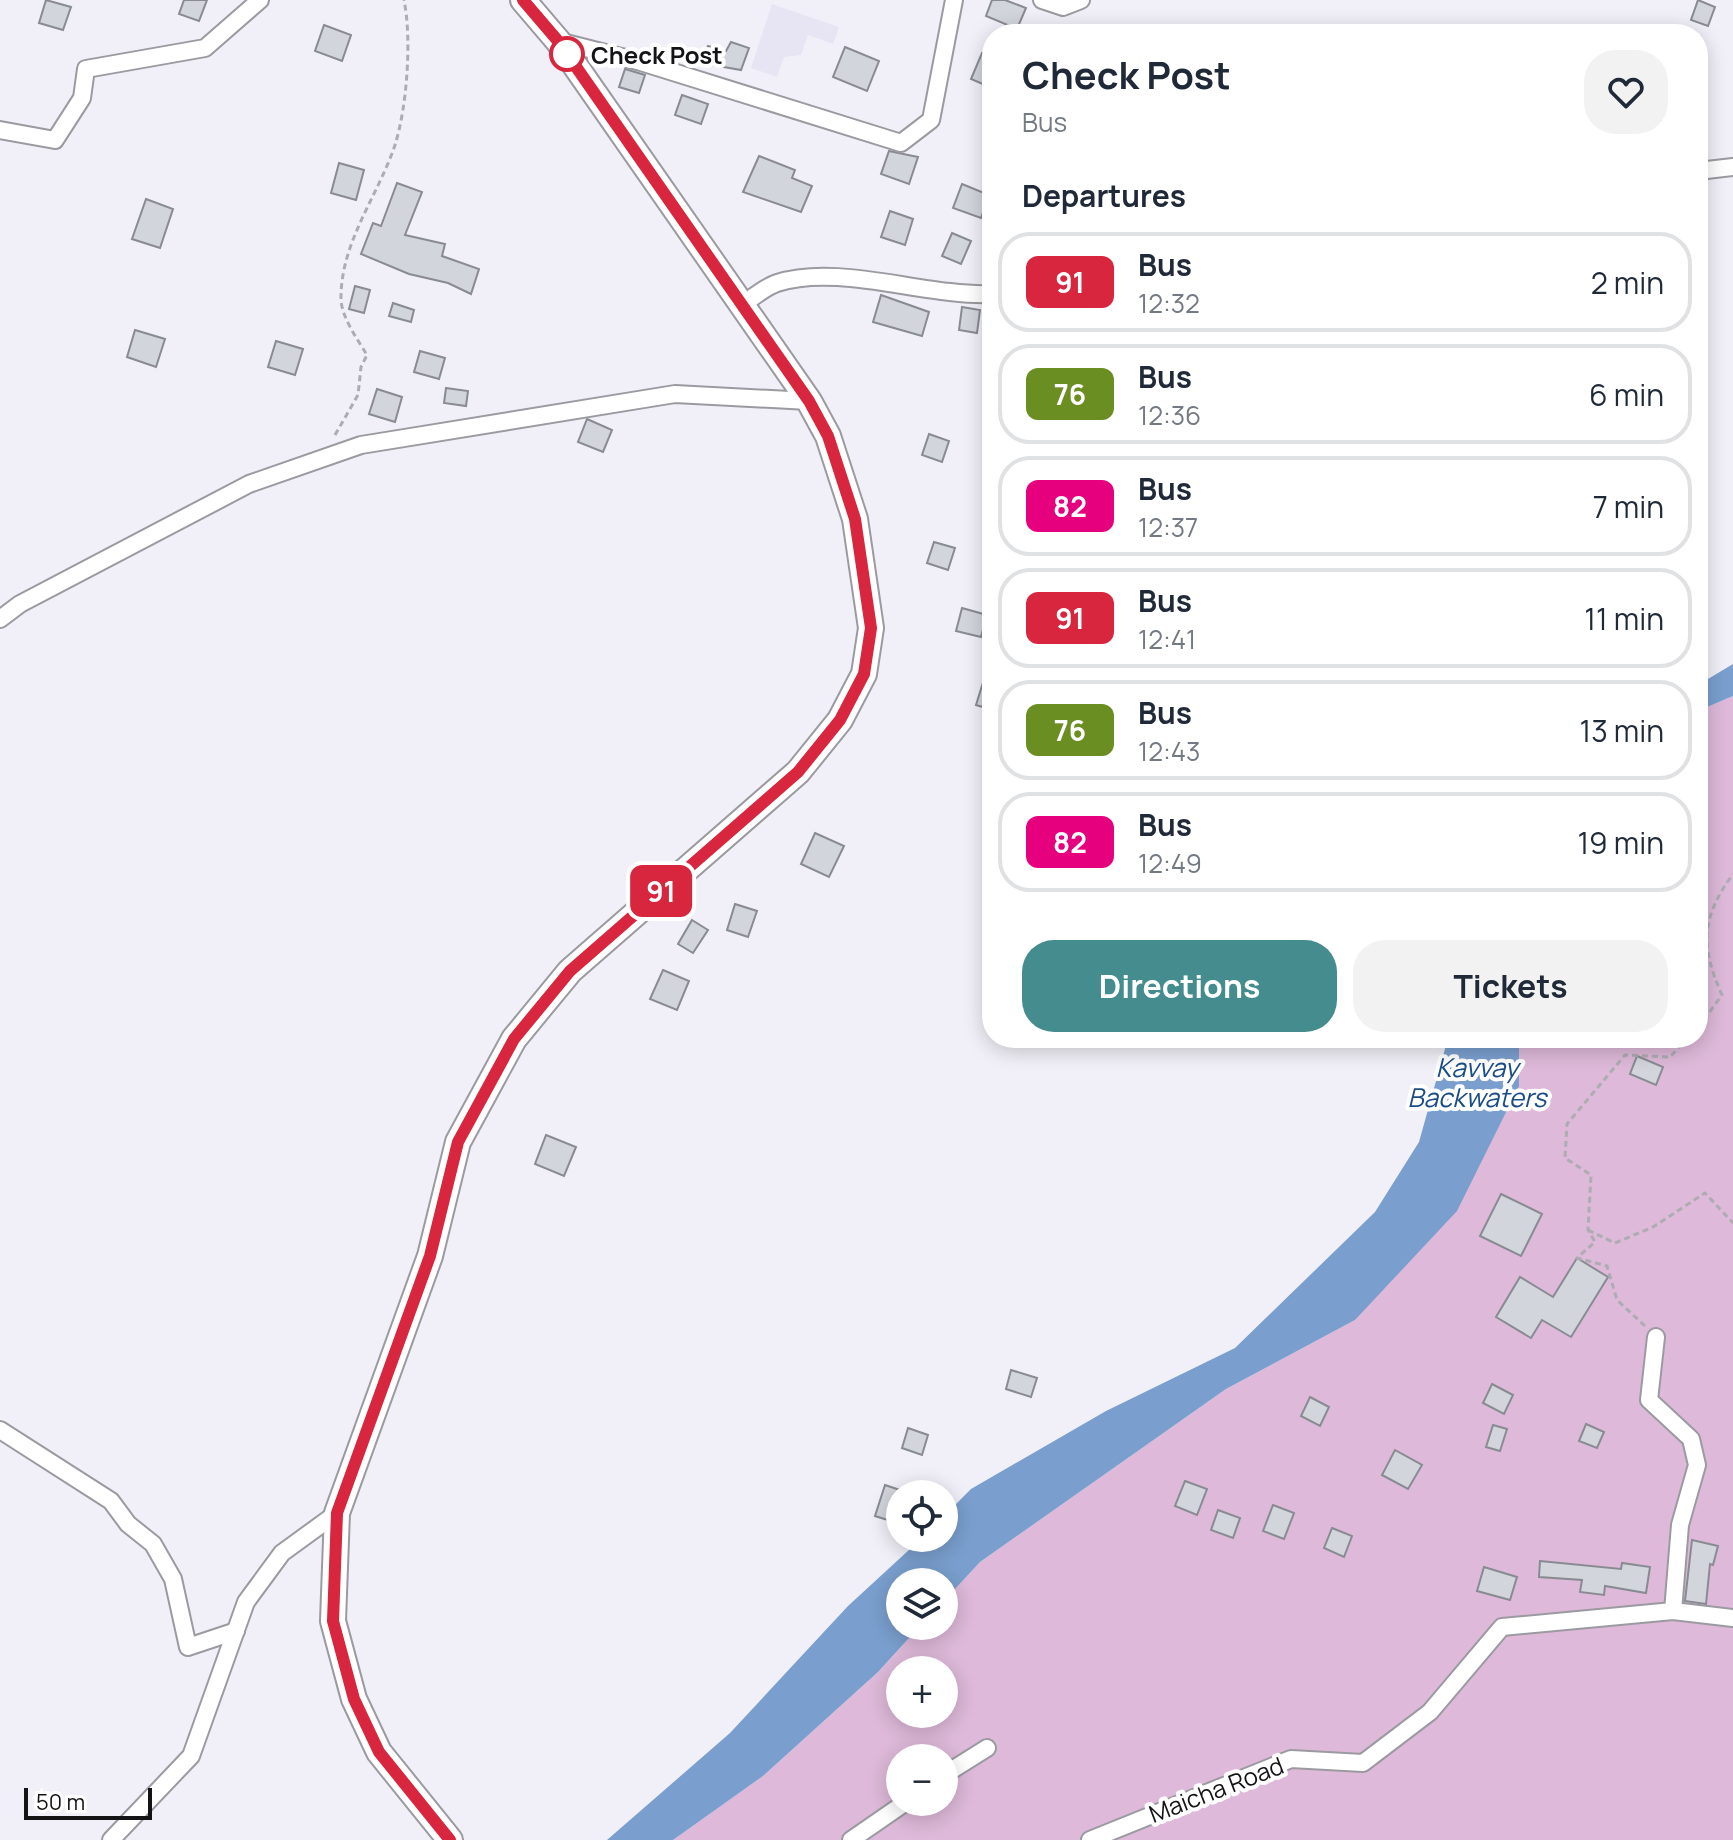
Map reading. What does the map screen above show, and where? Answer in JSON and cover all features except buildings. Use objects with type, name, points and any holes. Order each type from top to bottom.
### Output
[{"type":"highway","points":[[450,1840],[379,1752],[354,1699],[333,1621],[337,1513],[430,1256],[458,1142],[514,1039],[570,971],[798,772],[840,720],[864,674],[871,628],[855,519],[828,436],[809,401],[558,41],[523,0]]},
{"type":"street","points":[[0,130],[55,140],[82,98],[86,69],[205,48],[260,0]]},
{"type":"street","points":[[558,41],[629,58],[901,143],[931,120],[954,0]]},
{"type":"street","points":[[1042,0],[1063,7],[1081,0]]},
{"type":"street","points":[[1708,170],[1733,167]]},
{"type":"street","points":[[741,306],[776,283],[808,278],[871,281],[964,295],[982,294]]},
{"type":"street","points":[[0,619],[23,603],[249,484],[376,442],[675,394],[809,401]]},
{"type":"street","points":[[0,628],[23,603]]},
{"type":"street","points":[[1656,1337],[1649,1400],[1691,1439],[1697,1465],[1680,1525],[1673,1611]]},
{"type":"street","points":[[0,1430],[111,1501],[128,1524],[153,1544],[173,1579],[188,1647],[236,1631]]},
{"type":"street","points":[[111,1840],[191,1756],[246,1602],[282,1553],[337,1513]]},
{"type":"street","name":"Maicha Road","points":[[1090,1840],[1291,1759],[1363,1763],[1430,1712],[1502,1627],[1673,1611],[1733,1618]]},
{"type":"street","points":[[958,1766],[987,1748]]},
{"type":"street","points":[[851,1840],[886,1816]]},
{"type":"path","points":[[327,457],[329,443],[358,395],[361,367],[367,355],[341,301],[351,250],[365,205],[395,145],[405,88],[408,20],[404,0]]},
{"type":"path","points":[[1708,924],[1712,903],[1733,874]]},
{"type":"path","points":[[1708,963],[1722,995],[1708,1014]]},
{"type":"path","points":[[1656,1337],[1617,1300],[1607,1266],[1577,1258],[1595,1242],[1588,1230],[1591,1175],[1565,1158],[1567,1124],[1625,1055],[1670,1057],[1679,1048]]},
{"type":"path","points":[[1588,1230],[1615,1243],[1653,1227],[1705,1193],[1733,1223]]},
{"type":"shaded area","points":[[772,4],[839,27],[833,44],[808,35],[801,55],[784,57],[777,77],[751,68]]},
{"type":"shaded area","points":[[1733,696],[1733,1840],[673,1840],[763,1776],[886,1663],[886,1728],[958,1728],[958,1656],[893,1656],[907,1640],[958,1640],[958,1586],[980,1562],[1226,1389],[1355,1320],[1519,1086],[1519,1048],[1708,1048],[1708,707]]},
{"type":"water","points":[[1733,664],[1733,696],[1708,707],[1708,679]]},
{"type":"water","name":"Kavvay Backwaters","points":[[1445,1048],[1519,1048],[1519,1086],[1457,1211],[1355,1320],[1226,1389],[980,1562],[958,1586],[958,1568],[889,1568],[907,1552],[958,1552],[958,1502],[971,1489],[1106,1411],[1235,1348],[1375,1212],[1419,1142]]},
{"type":"water","name":"Kavvay Backwaters","points":[[886,1571],[886,1640],[907,1640],[893,1656],[886,1656],[886,1663],[878,1672],[763,1776],[673,1840],[607,1840],[730,1733],[848,1606]]},
{"type":"bus line","name":"91","points":[[450,1840],[379,1752],[354,1699],[333,1621],[337,1513],[430,1256],[458,1142],[514,1039],[570,971],[798,772],[840,720],[864,674],[871,628],[855,519],[828,436],[809,401],[558,41],[523,0]]},
{"type":"place","name":"Check Post","points":[[567,54]]}]
